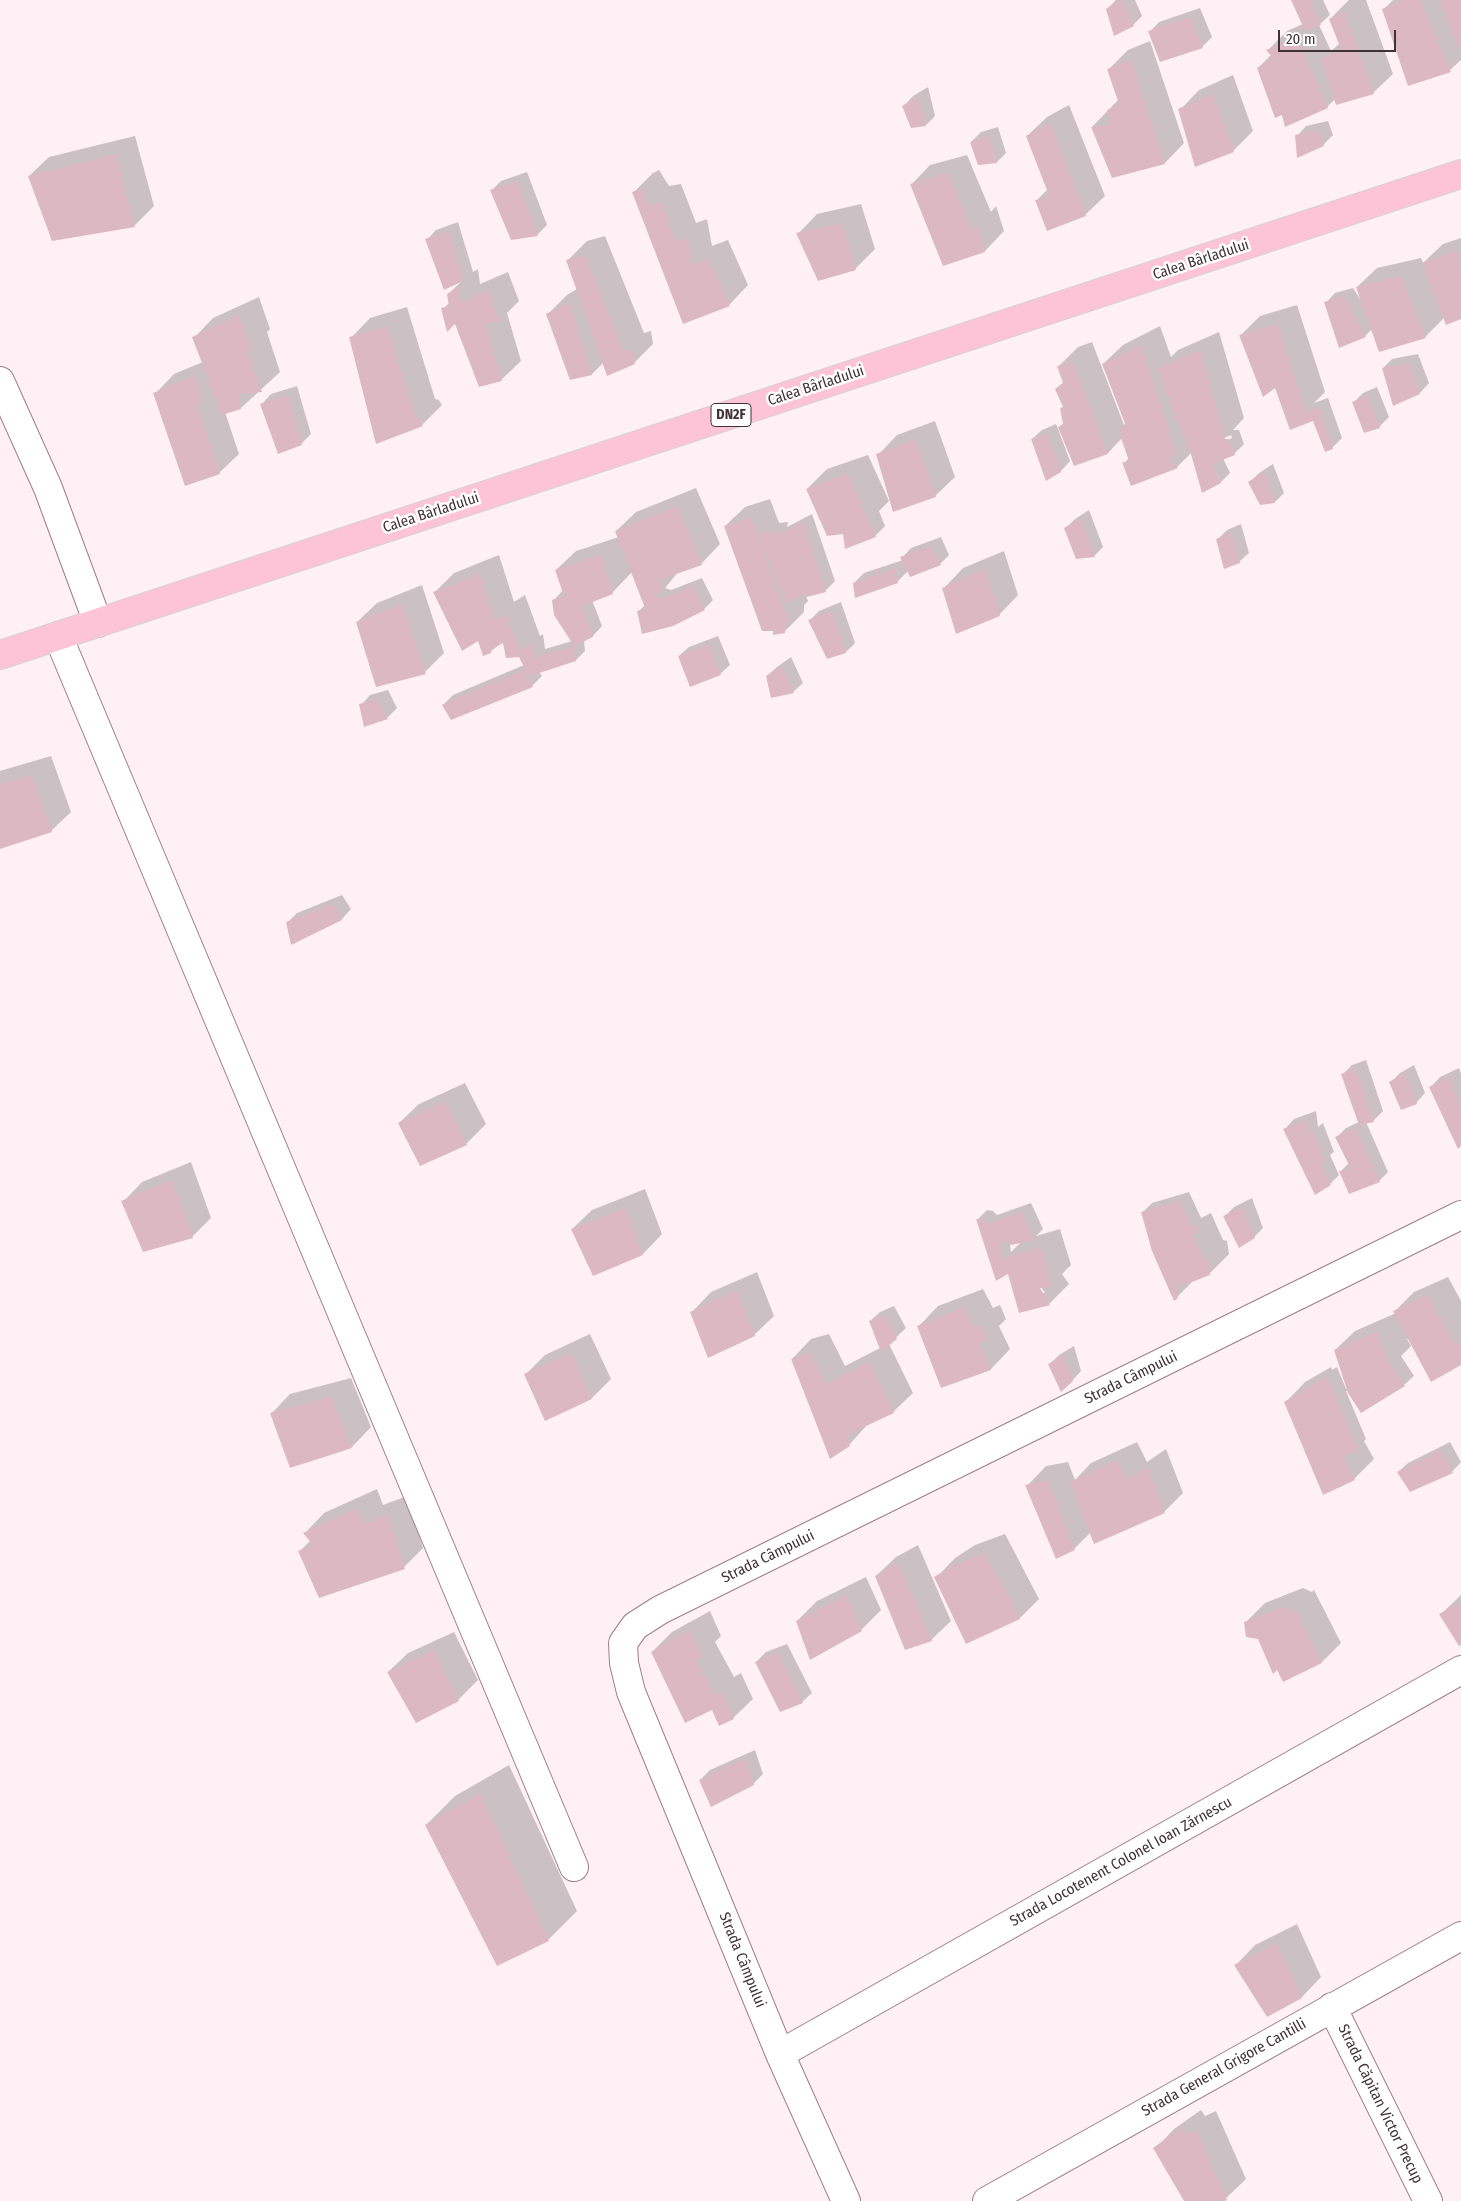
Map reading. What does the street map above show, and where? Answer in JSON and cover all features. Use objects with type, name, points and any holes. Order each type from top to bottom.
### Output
[{"type":"main road","name":"Calea Bârladului","points":[[0,655],[1461,174]]},
{"type":"street","points":[[0,380],[48,488],[98,623]]},
{"type":"street","points":[[58,636],[574,1867]]},
{"type":"street","name":"Strada Câmpului","points":[[846,2201],[780,2054],[631,1692],[624,1664],[624,1643],[635,1626],[660,1610],[1461,1215]]},
{"type":"street","name":"Strada Locotenent Colonel Ioan Zărnescu","points":[[780,2054],[1461,1670]]},
{"type":"street","name":"Strada General Grigore Cantilli","points":[[986,2201],[1461,1936]]},
{"type":"street","name":"Strada Căpitan Victor Precup","points":[[1332,2008],[1428,2201]]},
{"type":"building","points":[[1122,0],[1134,26],[1114,36],[1106,9]]},
{"type":"building","points":[[1291,0],[1310,0],[1321,25],[1305,31]]},
{"type":"building","points":[[1402,0],[1420,0],[1451,72],[1408,86],[1382,9]]},
{"type":"building","points":[[1438,0],[1461,0],[1461,55],[1442,7]]},
{"type":"building","points":[[1344,12],[1374,94],[1336,105],[1321,59],[1341,49],[1329,19]]},
{"type":"building","points":[[1191,17],[1203,48],[1160,62],[1148,31]]},
{"type":"building","points":[[1297,38],[1328,108],[1285,127],[1282,115],[1275,118],[1257,68],[1273,58],[1266,50]]},
{"type":"building","points":[[1131,60],[1165,164],[1112,178],[1091,127],[1110,125],[1107,110],[1119,104],[1107,69]]},
{"type":"building","points":[[1213,93],[1234,152],[1195,167],[1178,109]]},
{"type":"building","points":[[918,96],[926,126],[911,128],[902,106]]},
{"type":"building","points":[[1050,123],[1086,216],[1047,231],[1035,200],[1050,198],[1026,136]]},
{"type":"building","points":[[1319,130],[1324,146],[1297,158],[1295,135]]},
{"type":"building","points":[[989,136],[997,163],[978,165],[970,142]]},
{"type":"building","points":[[116,154],[135,227],[52,241],[28,176]]},
{"type":"building","points":[[948,173],[972,232],[977,224],[985,252],[943,266],[910,184]]},
{"type":"building","points":[[517,181],[538,236],[511,240],[490,190]]},
{"type":"building","points":[[640,189],[649,205],[661,202],[676,241],[688,238],[692,265],[708,259],[730,306],[683,324],[632,192]]},
{"type":"building","points":[[842,223],[856,270],[818,281],[796,233]]},
{"type":"building","points":[[449,231],[463,281],[444,290],[425,239]]},
{"type":"building","points":[[1456,251],[1461,266],[1461,319],[1446,325],[1422,263]]},
{"type":"building","points":[[585,255],[624,352],[632,349],[635,364],[607,376],[566,260]]},
{"type":"building","points":[[1401,276],[1426,338],[1379,352],[1356,287]]},
{"type":"building","points":[[459,287],[461,303],[488,290],[500,322],[485,324],[502,381],[479,387],[455,324],[447,332],[441,308],[449,306],[447,294]]},
{"type":"building","points":[[1344,296],[1366,337],[1339,348],[1324,302]]},
{"type":"building","points":[[569,302],[592,375],[570,380],[546,314]]},
{"type":"building","points":[[239,315],[251,350],[247,350],[262,392],[239,394],[241,409],[222,415],[192,337]]},
{"type":"building","points":[[1278,324],[1306,413],[1319,406],[1333,449],[1325,452],[1313,421],[1290,430],[1275,388],[1263,397],[1239,335]]},
{"type":"building","points":[[387,326],[416,418],[420,419],[423,426],[376,444],[349,337]]},
{"type":"building","points":[[1141,345],[1176,452],[1168,460],[1178,468],[1131,486],[1122,462],[1130,464],[1118,429],[1126,426],[1102,364]]},
{"type":"building","points":[[1200,350],[1225,439],[1229,439],[1235,455],[1212,464],[1221,483],[1202,493],[1191,454],[1157,369]]},
{"type":"building","points":[[1072,361],[1108,454],[1074,466],[1058,427],[1063,424],[1060,408],[1064,409],[1055,389],[1063,383],[1057,366]]},
{"type":"building","points":[[1408,363],[1420,394],[1393,406],[1382,368]]},
{"type":"building","points":[[196,375],[201,401],[197,405],[220,474],[185,486],[153,393]]},
{"type":"building","points":[[288,395],[302,445],[278,454],[260,404]]},
{"type":"building","points":[[1368,396],[1380,428],[1364,433],[1352,402]]},
{"type":"building","points":[[1047,433],[1061,472],[1046,481],[1031,439]]},
{"type":"building","points":[[915,439],[936,497],[893,512],[876,454]]},
{"type":"building","points":[[1264,472],[1275,503],[1260,505],[1248,482]]},
{"type":"building","points":[[848,474],[876,537],[845,549],[843,534],[827,536],[806,489]]},
{"type":"building","points":[[677,506],[702,565],[659,580],[662,591],[654,594],[661,599],[692,586],[705,610],[673,626],[642,634],[637,611],[645,608],[615,531]]},
{"type":"building","points":[[751,517],[789,622],[786,622],[785,633],[773,635],[773,631],[762,631],[724,526]]},
{"type":"building","points":[[1080,518],[1095,557],[1076,559],[1064,528]]},
{"type":"building","points":[[803,522],[826,592],[807,597],[803,594],[788,603],[757,533],[780,531],[779,535]]},
{"type":"building","points":[[1231,533],[1240,563],[1224,569],[1216,539]]},
{"type":"building","points":[[931,546],[941,565],[910,577],[900,557]]},
{"type":"building","points":[[601,555],[613,594],[582,606],[593,637],[574,646],[554,615],[552,600],[564,596],[555,570]]},
{"type":"building","points":[[895,568],[898,583],[855,598],[853,583]]},
{"type":"building","points":[[985,569],[1000,616],[956,634],[942,588]]},
{"type":"building","points":[[480,574],[494,620],[506,614],[520,651],[533,643],[536,658],[574,646],[576,661],[530,676],[527,672],[526,675],[533,687],[451,720],[442,705],[525,669],[519,657],[506,658],[503,643],[491,649],[491,653],[483,656],[478,641],[462,651],[433,592]]},
{"type":"building","points":[[402,604],[426,674],[376,687],[356,622]]},
{"type":"building","points":[[832,611],[846,653],[827,659],[808,620]]},
{"type":"building","points":[[709,644],[721,675],[690,687],[678,656]]},
{"type":"building","points":[[781,666],[794,693],[771,698],[766,676]]},
{"type":"building","points":[[378,699],[388,719],[364,727],[359,704]]},
{"type":"building","points":[[31,775],[52,832],[0,849],[0,784]]},
{"type":"building","points":[[333,904],[342,920],[291,945],[286,922]]},
{"type":"building","points":[[1356,1068],[1374,1122],[1359,1125],[1341,1074]]},
{"type":"building","points":[[1405,1073],[1417,1104],[1401,1110],[1389,1082]]},
{"type":"building","points":[[1449,1077],[1461,1108],[1461,1146],[1458,1149],[1429,1087]]},
{"type":"building","points":[[445,1101],[467,1145],[420,1166],[398,1123]]},
{"type":"building","points":[[1307,1120],[1309,1135],[1313,1131],[1325,1162],[1321,1166],[1331,1185],[1315,1195],[1283,1129]]},
{"type":"building","points":[[1355,1128],[1380,1182],[1349,1194],[1339,1171],[1351,1169],[1335,1137]]},
{"type":"building","points":[[172,1180],[193,1238],[143,1252],[121,1201]]},
{"type":"building","points":[[1179,1201],[1192,1228],[1196,1225],[1199,1232],[1193,1235],[1204,1259],[1208,1260],[1210,1275],[1179,1287],[1179,1283],[1175,1283],[1178,1298],[1174,1301],[1152,1251],[1141,1212]]},
{"type":"building","points":[[1242,1207],[1255,1238],[1239,1248],[1223,1216]]},
{"type":"building","points":[[626,1208],[643,1255],[593,1276],[571,1229]]},
{"type":"building","points":[[1021,1212],[1034,1240],[1011,1245],[1004,1240],[1000,1244],[1002,1259],[1041,1247],[1052,1286],[1040,1288],[1050,1305],[1019,1313],[1008,1274],[996,1281],[976,1219],[983,1220],[987,1224]]},
{"type":"building","points":[[737,1290],[755,1336],[708,1358],[690,1312]]},
{"type":"building","points":[[1428,1295],[1454,1343],[1461,1343],[1461,1365],[1431,1382],[1393,1311]]},
{"type":"building","points":[[964,1307],[973,1327],[981,1324],[987,1340],[979,1343],[991,1370],[941,1388],[917,1326]]},
{"type":"building","points":[[885,1315],[897,1339],[881,1352],[869,1321]]},
{"type":"building","points":[[1376,1332],[1392,1367],[1405,1386],[1361,1413],[1348,1393],[1334,1350]]},
{"type":"building","points":[[571,1353],[592,1399],[545,1421],[524,1374]]},
{"type":"building","points":[[810,1353],[826,1384],[869,1362],[894,1413],[847,1435],[850,1446],[830,1459],[791,1359]]},
{"type":"building","points":[[1064,1355],[1073,1381],[1061,1392],[1048,1364]]},
{"type":"building","points":[[1327,1376],[1358,1450],[1342,1456],[1355,1480],[1323,1495],[1284,1402]]},
{"type":"building","points":[[331,1397],[352,1448],[290,1468],[270,1413]]},
{"type":"building","points":[[1440,1450],[1453,1473],[1410,1492],[1397,1472]]},
{"type":"building","points":[[1117,1460],[1127,1480],[1147,1467],[1165,1513],[1094,1544],[1070,1482]]},
{"type":"building","points":[[1048,1480],[1075,1550],[1056,1559],[1025,1485]]},
{"type":"building","points":[[358,1508],[364,1524],[387,1514],[405,1569],[319,1598],[298,1551],[313,1545],[303,1533]]},
{"type":"building","points":[[985,1553],[1020,1619],[966,1644],[934,1577],[954,1565]]},
{"type":"building","points":[[898,1563],[932,1641],[905,1650],[875,1576]]},
{"type":"building","points":[[846,1595],[862,1631],[810,1660],[796,1621]]},
{"type":"building","points":[[1461,1602],[1461,1645],[1459,1646],[1439,1614]]},
{"type":"building","points":[[1283,1607],[1294,1612],[1294,1608],[1322,1663],[1283,1682],[1277,1670],[1273,1674],[1258,1639],[1246,1637],[1244,1622]]},
{"type":"building","points":[[690,1630],[703,1657],[695,1660],[714,1695],[722,1692],[734,1719],[719,1726],[712,1710],[685,1723],[651,1652]]},
{"type":"building","points":[[434,1650],[459,1701],[416,1723],[387,1672]]},
{"type":"building","points":[[778,1653],[803,1703],[780,1712],[755,1662]]},
{"type":"building","points":[[745,1758],[754,1785],[711,1807],[699,1780]]},
{"type":"building","points":[[480,1793],[549,1941],[497,1966],[425,1825]]},
{"type":"building","points":[[1277,1943],[1302,1998],[1267,2017],[1234,1965]]},
{"type":"building","points":[[1181,2128],[1185,2135],[1196,2130],[1227,2200],[1184,2201],[1153,2148]]}]
